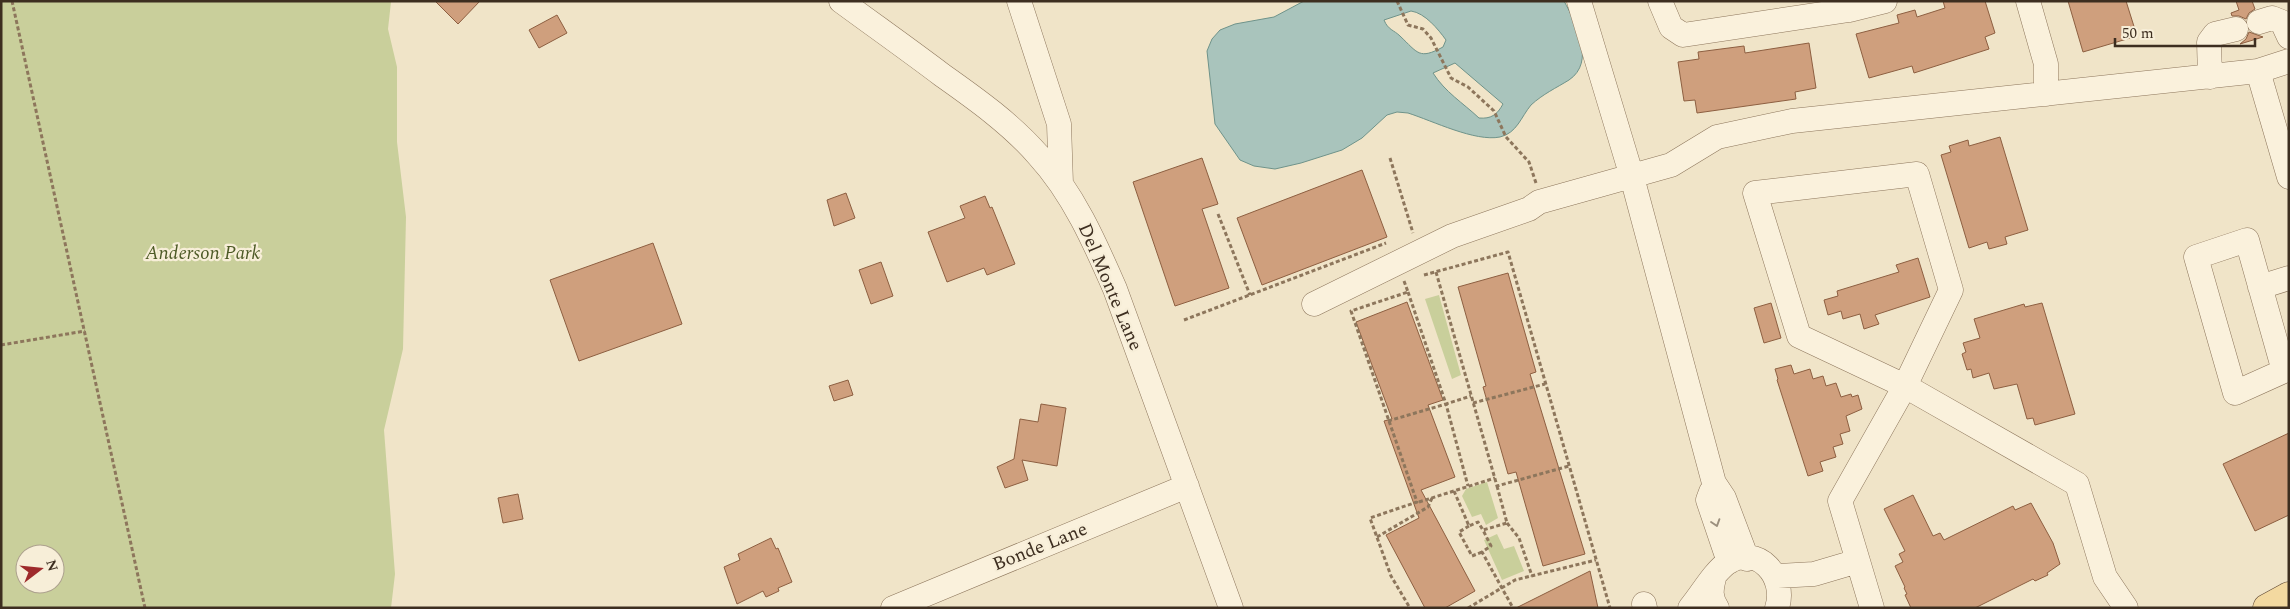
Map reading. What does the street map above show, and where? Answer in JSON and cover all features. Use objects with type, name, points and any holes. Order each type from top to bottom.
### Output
[{"type":"main road","points":[[2266,608],[2289,596]]},
{"type":"street","name":"Del Monte Lane","points":[[841,1],[1018,132],[1040,156],[1060,184],[1097,248],[1111,281],[1231,608]]},
{"type":"street","points":[[1020,1],[1059,124],[1060,184]]},
{"type":"street","points":[[1578,1],[1632,177],[1714,483],[1708,500],[1730,566]]},
{"type":"street","points":[[1660,1],[1671,27],[1683,34],[1885,1]]},
{"type":"street","points":[[2028,1],[2046,64],[2046,94]]},
{"type":"street","points":[[2258,22],[2272,18],[2282,22],[2289,37]]},
{"type":"street","points":[[2210,77],[2209,42],[2216,34],[2236,29]]},
{"type":"street","points":[[1314,304],[1415,249],[1530,209],[1539,202],[1551,197],[1632,177],[1671,164],[1717,137],[1792,120],[2210,77],[2258,71],[2289,61]]},
{"type":"street","points":[[2258,71],[2289,177]]},
{"type":"street","points":[[1872,608],[1840,501],[1905,386],[1951,290],[1918,174],[1755,193],[1799,336],[1905,386],[2077,484],[2104,577],[2126,608]]},
{"type":"street","points":[[2247,240],[2260,288],[2284,371],[2235,392],[2196,257],[2247,240]]},
{"type":"street","points":[[2260,288],[2289,278]]},
{"type":"street","name":"Bonde Lane","points":[[893,608],[1187,486]]},
{"type":"street","points":[[1690,608],[1730,566],[1760,561],[1769,568],[1778,594],[1814,574],[1858,561]]},
{"type":"street","points":[[1717,608],[1712,600],[1711,589],[1730,566]]},
{"type":"path","points":[[12,1],[86,331],[144,608]]},
{"type":"path","points":[[1397,1],[1408,25],[1424,28],[1446,72],[1451,78],[1468,88],[1475,96],[1484,100],[1494,111],[1506,137],[1529,162],[1537,188]]},
{"type":"path","points":[[1390,158],[1415,249],[1418,276]]},
{"type":"path","points":[[1218,214],[1250,295]]},
{"type":"path","points":[[1184,320],[1395,240]]},
{"type":"path","points":[[1415,249],[1436,272],[1507,523],[1519,538],[1532,576]]},
{"type":"path","points":[[1436,272],[1508,252],[1610,608]]},
{"type":"path","points":[[1411,278],[1404,280],[1446,404],[1468,486]]},
{"type":"path","points":[[1408,292],[1351,311],[1417,502],[1370,518],[1391,576],[1410,608]]},
{"type":"path","points":[[1,345],[86,331]]},
{"type":"path","points":[[1473,403],[1545,384]]},
{"type":"path","points":[[1388,420],[1471,396]]},
{"type":"path","points":[[1497,486],[1569,466]]},
{"type":"path","points":[[1419,502],[1495,478]]},
{"type":"path","points":[[1454,491],[1469,526]]},
{"type":"path","points":[[1376,537],[1428,507],[1432,498]]},
{"type":"path","points":[[1478,522],[1491,546],[1472,556],[1460,532],[1469,526],[1478,522]]},
{"type":"path","points":[[1483,530],[1507,523]]},
{"type":"path","points":[[1482,552],[1513,608]]},
{"type":"path","points":[[1468,608],[1515,580],[1596,560]]},
{"type":"green space","name":"Anderson Park","points":[[1,1],[391,2],[388,29],[397,67],[397,142],[406,217],[403,349],[384,430],[395,574],[391,608],[1,608]]},
{"type":"green space","points":[[1439,295],[1461,375],[1452,379],[1425,299]]},
{"type":"green space","points":[[1487,482],[1498,518],[1486,525],[1481,514],[1472,517],[1462,496],[1466,489]]},
{"type":"green space","points":[[1497,534],[1504,549],[1514,546],[1524,571],[1502,580],[1484,540]]},
{"type":"water","points":[[1304,1],[1564,1],[1578,31],[1581,42],[1581,63],[1577,72],[1569,80],[1531,105],[1515,128],[1500,137],[1490,138],[1466,134],[1408,113],[1397,112],[1387,115],[1362,138],[1342,150],[1275,169],[1254,166],[1240,160],[1215,124],[1207,51],[1212,39],[1220,30],[1235,24],[1274,17]],"holes":[[[1411,11],[1426,18],[1435,27],[1446,40],[1443,47],[1429,53],[1419,53],[1389,28],[1384,20]],[[1455,63],[1503,104],[1496,114],[1487,118],[1479,118],[1449,92],[1433,73]]]},
{"type":"building","points":[[435,1],[480,1],[458,24]]},
{"type":"building","points":[[1943,1],[1985,1],[1995,33],[1985,37],[1989,49],[1914,73],[1912,66],[1869,78],[1856,34],[1899,23],[1897,15],[1915,10],[1917,17],[1945,8]]},
{"type":"building","points":[[2068,1],[2126,1],[2137,36],[2083,52]]},
{"type":"building","points":[[2236,1],[2252,1],[2255,9],[2249,13],[2246,19],[2232,16],[2231,13],[2239,10]]},
{"type":"building","points":[[557,15],[567,33],[539,48],[529,30]]},
{"type":"building","points":[[2249,32],[2263,37],[2240,44],[2246,39]]},
{"type":"building","points":[[1809,43],[1816,88],[1795,92],[1796,99],[1697,113],[1695,100],[1684,101],[1678,62],[1699,59],[1698,52],[1744,46],[1745,53]]},
{"type":"building","points":[[2000,137],[2028,230],[2005,237],[2007,244],[1989,249],[1987,242],[1969,248],[1941,155],[1951,152],[1949,146],[1968,140],[1969,146]]},
{"type":"building","points":[[1202,158],[1218,204],[1202,209],[1229,288],[1175,306],[1133,182]]},
{"type":"building","points":[[1362,170],[1387,237],[1262,285],[1237,218]]},
{"type":"building","points":[[846,193],[855,218],[834,226],[827,200]]},
{"type":"building","points":[[985,196],[990,208],[992,207],[1015,264],[987,275],[984,268],[947,282],[928,232],[965,218],[960,206]]},
{"type":"building","points":[[653,243],[682,324],[579,361],[550,280]]},
{"type":"building","points":[[1918,258],[1930,297],[1875,315],[1879,324],[1864,329],[1860,314],[1843,319],[1841,311],[1828,315],[1824,300],[1838,296],[1837,291],[1899,272],[1896,265]]},
{"type":"building","points":[[881,262],[893,296],[871,304],[859,270]]},
{"type":"building","points":[[1508,273],[1536,372],[1530,374],[1585,554],[1543,566],[1516,472],[1508,474],[1483,387],[1486,386],[1458,287]]},
{"type":"building","points":[[1407,302],[1443,400],[1428,405],[1455,477],[1421,490],[1475,591],[1445,608],[1425,608],[1386,535],[1419,518],[1384,421],[1392,419],[1356,322]]},
{"type":"building","points":[[1771,303],[1781,338],[1764,343],[1754,308]]},
{"type":"building","points":[[2042,303],[2075,414],[2035,425],[2033,418],[2027,419],[2017,384],[1994,389],[1989,373],[1973,378],[1971,369],[1967,370],[1962,354],[1966,352],[1963,343],[1980,338],[1974,319],[2024,304],[2025,307]]},
{"type":"building","points":[[1791,365],[1794,374],[1810,369],[1813,379],[1823,376],[1826,386],[1836,383],[1841,397],[1851,394],[1852,397],[1858,395],[1862,409],[1846,416],[1850,431],[1840,434],[1843,444],[1833,447],[1836,457],[1820,462],[1823,471],[1808,476],[1775,369]]},
{"type":"building","points":[[848,380],[853,395],[834,401],[829,386]]},
{"type":"building","points":[[1041,404],[1066,408],[1057,466],[1022,460],[1028,480],[1005,488],[997,467],[1014,459],[1020,419],[1038,422]]},
{"type":"building","points":[[2289,433],[2289,515],[2255,531],[2223,464]]},
{"type":"building","points":[[518,494],[523,519],[503,523],[498,498]]},
{"type":"building","points":[[1913,495],[1933,536],[1940,533],[1944,540],[2013,506],[2015,510],[2031,503],[2053,543],[2060,564],[2047,573],[2048,575],[2035,581],[2033,579],[1975,608],[1911,608],[1905,595],[1907,594],[1905,587],[1895,566],[1903,562],[1899,554],[1905,551],[1884,509]]},
{"type":"building","points":[[771,538],[776,549],[778,548],[792,582],[778,588],[779,591],[766,597],[763,591],[737,604],[724,567],[740,560],[738,554]]},
{"type":"building","points":[[1590,571],[1598,608],[1516,608]]}]
